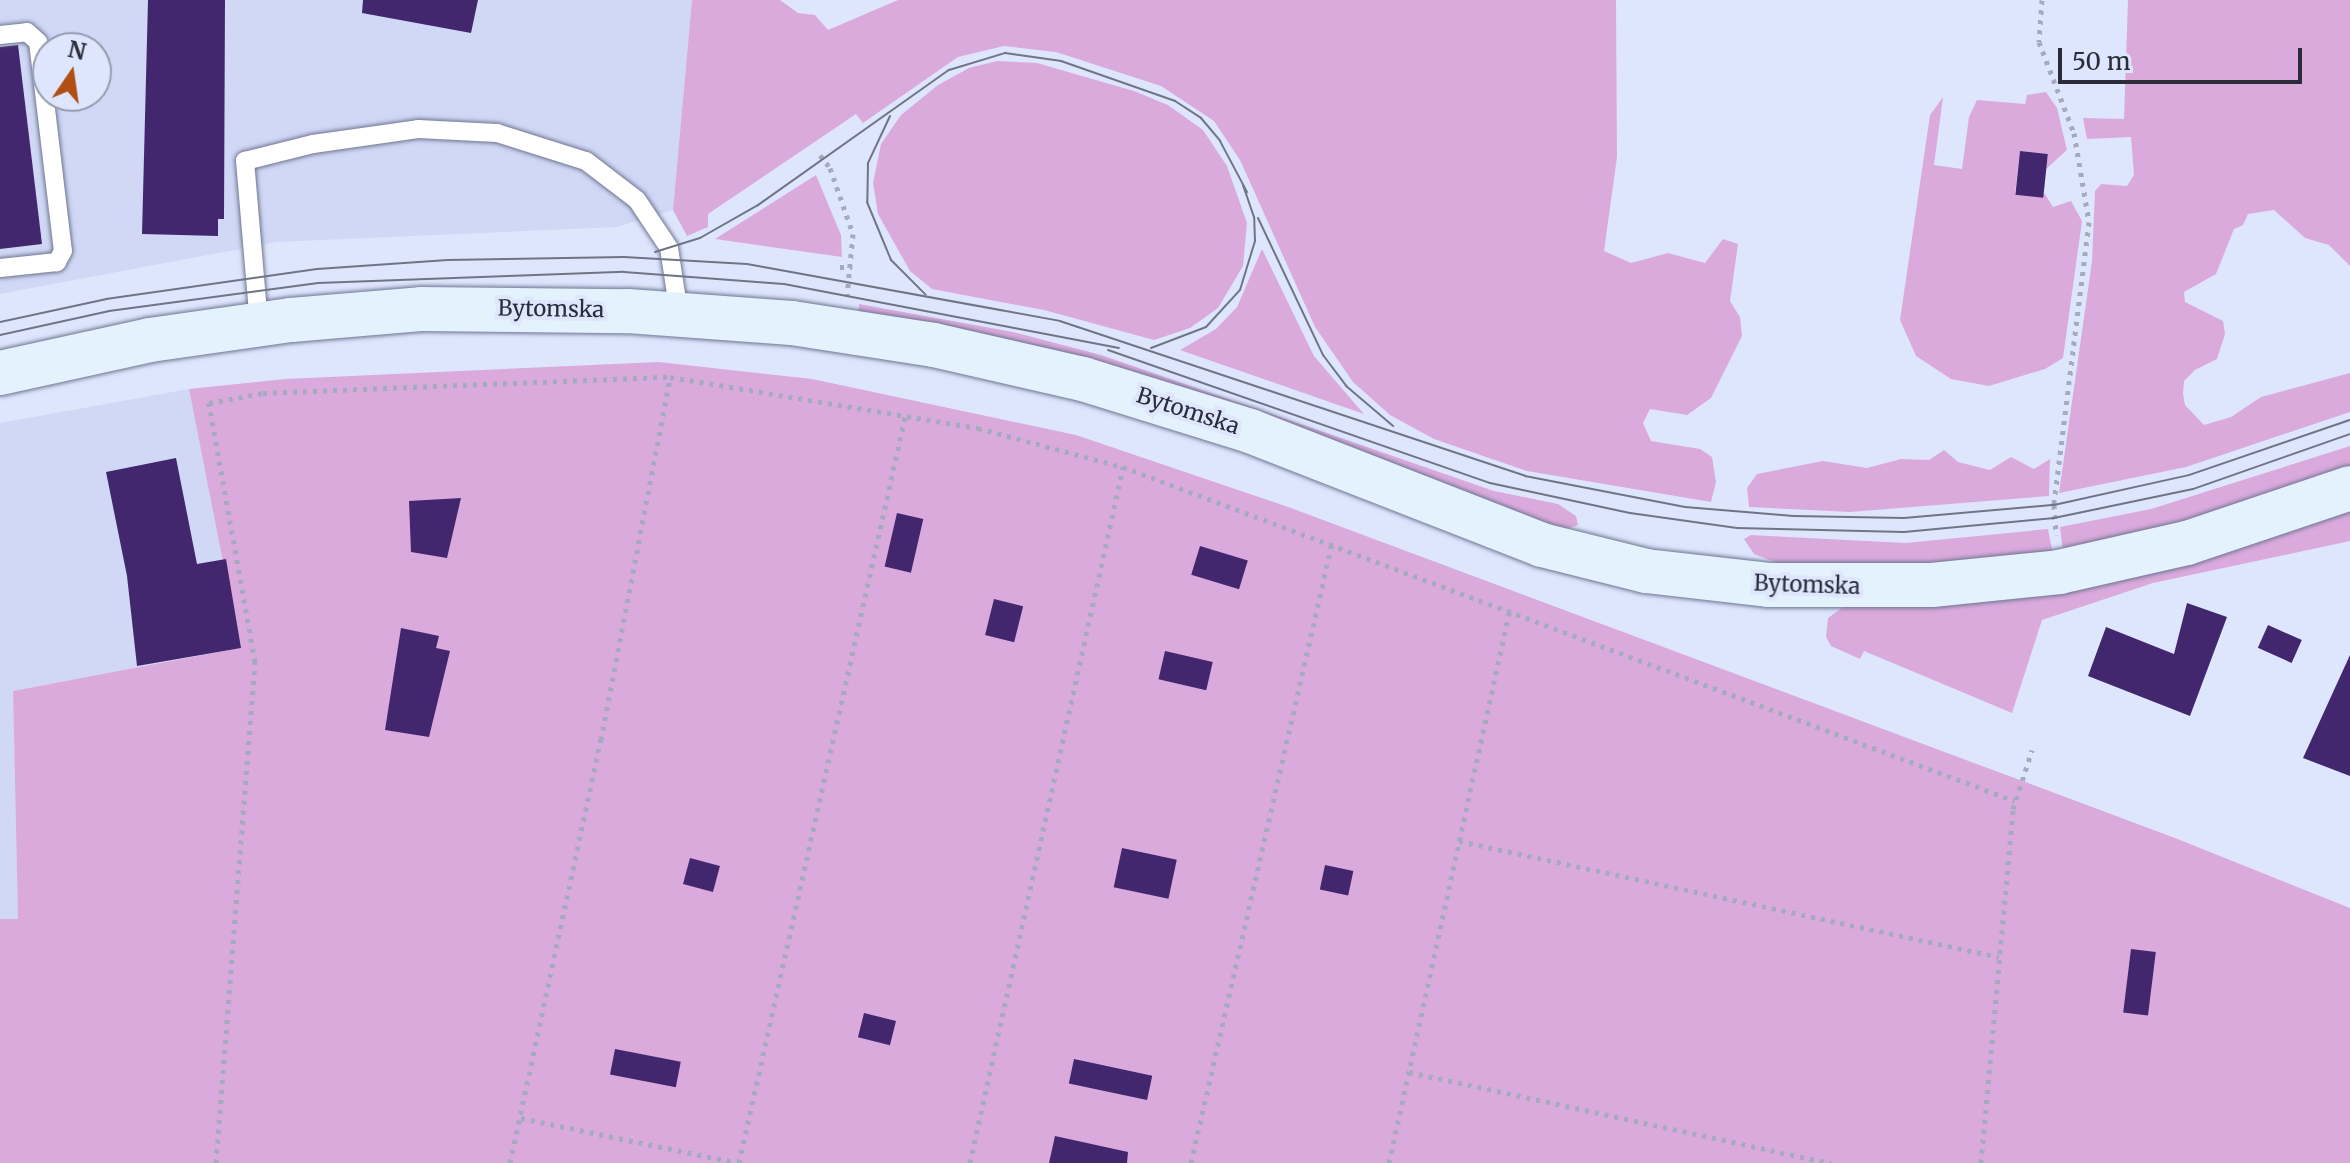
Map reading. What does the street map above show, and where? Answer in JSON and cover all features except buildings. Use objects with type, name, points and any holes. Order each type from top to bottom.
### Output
[{"type":"street","name":"Bytomska","points":[[0,373],[150,340],[259,324],[421,309],[679,313],[889,337],[1083,379],[1250,431],[1542,545],[1646,571],[1742,583],[1863,587],[2059,572],[2187,543],[2350,488]]},
{"type":"lane","points":[[0,35],[27,32],[38,42],[63,251],[57,262],[0,268]]},
{"type":"lane","points":[[259,324],[245,161],[313,144],[418,129],[497,133],[586,161],[637,200],[669,248],[679,313]]},
{"type":"path","points":[[2042,0],[2039,42],[2074,133],[2089,222],[2054,505],[2059,572]]},
{"type":"path","points":[[820,155],[830,168],[853,234],[852,267],[845,305]]},
{"type":"path","points":[[840,267],[852,267]]},
{"type":"path","points":[[510,1163],[601,740],[670,377]]},
{"type":"path","points":[[216,1163],[255,662],[209,403],[263,393],[670,377],[906,413],[1123,467],[1510,609],[2015,801]]},
{"type":"path","points":[[521,1118],[738,1163],[906,413]]},
{"type":"path","points":[[970,1163],[1123,467]]},
{"type":"path","points":[[1191,1163],[1332,543]]},
{"type":"path","points":[[1389,1163],[1510,609]]},
{"type":"path","points":[[1981,1163],[2015,801],[2032,750]]},
{"type":"path","points":[[1459,841],[1999,957]]},
{"type":"path","points":[[1409,1072],[1831,1163]]},
{"type":"shaded area","points":[[0,0],[692,0],[673,210],[617,227],[277,242],[0,294]]},
{"type":"shaded area","points":[[692,0],[780,0],[798,13],[815,15],[828,30],[898,0],[1616,0],[1617,157],[1604,251],[1631,263],[1668,253],[1705,263],[1723,239],[1738,244],[1730,301],[1740,317],[1742,336],[1711,398],[1687,415],[1650,409],[1643,423],[1651,441],[1700,449],[1712,457],[1716,482],[1711,502],[1527,471],[1434,439],[1390,415],[1353,382],[1315,327],[1240,160],[1214,121],[1161,86],[1056,52],[1004,46],[958,57],[863,123],[856,114],[708,214],[708,227],[687,236],[673,210]]},
{"type":"shaded area","points":[[2128,0],[2350,0],[2350,266],[2329,245],[2305,238],[2274,210],[2248,214],[2243,225],[2234,229],[2216,274],[2184,292],[2185,302],[2223,321],[2225,334],[2217,359],[2195,370],[2184,381],[2183,394],[2185,405],[2204,425],[2231,417],[2261,397],[2350,373],[2350,412],[2186,467],[2059,493],[2092,261],[2095,191],[2101,184],[2127,186],[2134,175],[2131,137],[2087,139],[2083,118],[2124,119]]},
{"type":"shaded area","points":[[997,61],[1037,63],[1134,91],[1168,105],[1203,130],[1227,166],[1247,223],[1243,266],[1218,308],[1190,328],[1154,340],[1044,310],[932,289],[910,271],[878,214],[873,183],[881,144],[901,115],[938,85],[969,68]]},
{"type":"shaded area","points":[[2046,92],[2057,108],[2067,150],[2046,169],[2048,154],[2020,151],[2015,194],[2045,194],[2053,207],[2071,201],[2082,221],[2063,358],[2045,369],[1989,386],[1951,379],[1916,356],[1900,320],[1930,115],[1943,97],[1934,165],[1962,169],[1969,117],[1977,100],[2025,104],[2027,95]]},
{"type":"shaded area","points":[[816,175],[841,235],[842,257],[715,239]]},
{"type":"shaded area","points":[[1262,249],[1314,356],[1364,414],[1180,350],[1216,329],[1237,307]]},
{"type":"shaded area","points":[[859,304],[1013,332],[1101,355],[1494,491],[1558,504],[1576,516],[1578,525],[1563,530],[859,312]]},
{"type":"shaded area","points":[[659,362],[812,379],[1076,435],[1291,508],[2175,838],[2350,908],[2350,1163],[0,1163],[0,919],[18,919],[13,691],[240,648],[189,389],[285,379]]},
{"type":"shaded area","points":[[189,389],[241,649],[13,691],[18,920],[0,919],[0,423]]},
{"type":"shaded area","points":[[2350,446],[2350,469],[2183,530],[2063,552],[2060,527],[2151,509]]},
{"type":"shaded area","points":[[1944,450],[1958,462],[1990,470],[2011,457],[2034,469],[2050,459],[2049,496],[1850,512],[1749,507],[1747,488],[1757,474],[1823,461],[1867,468],[1901,459],[1929,460]]},
{"type":"shaded area","points":[[2350,507],[2350,541],[2153,583],[2042,620],[2012,713],[1864,651],[1860,659],[1831,646],[1826,637],[1828,618],[1846,605]]},
{"type":"shaded area","points":[[2048,529],[2053,555],[2000,563],[1789,567],[1754,554],[1744,539],[1751,535],[1906,543]]},
{"type":"tram line","points":[[655,252],[700,238],[758,205],[949,70],[1005,53],[1061,61],[1175,101],[1201,118],[1220,141],[1247,192]]},
{"type":"tram line","points":[[890,116],[868,163],[867,202],[891,260],[926,295]]},
{"type":"tram line","points":[[1151,348],[1206,327],[1240,290],[1255,241],[1254,217],[1243,185]]},
{"type":"tram line","points":[[1258,218],[1323,355],[1346,386],[1393,426]]},
{"type":"tram line","points":[[0,322],[106,299],[317,269],[448,260],[624,257],[747,264],[1060,321],[1525,476],[1685,507],[1794,516],[1904,518],[2054,505],[2189,475],[2350,420]]},
{"type":"tram line","points":[[0,335],[109,311],[318,283],[624,272],[784,284],[1119,348]]},
{"type":"tram line","points":[[1108,350],[1490,483],[1630,513],[1737,528],[1904,532],[2054,518],[2193,489],[2350,434]]}]
